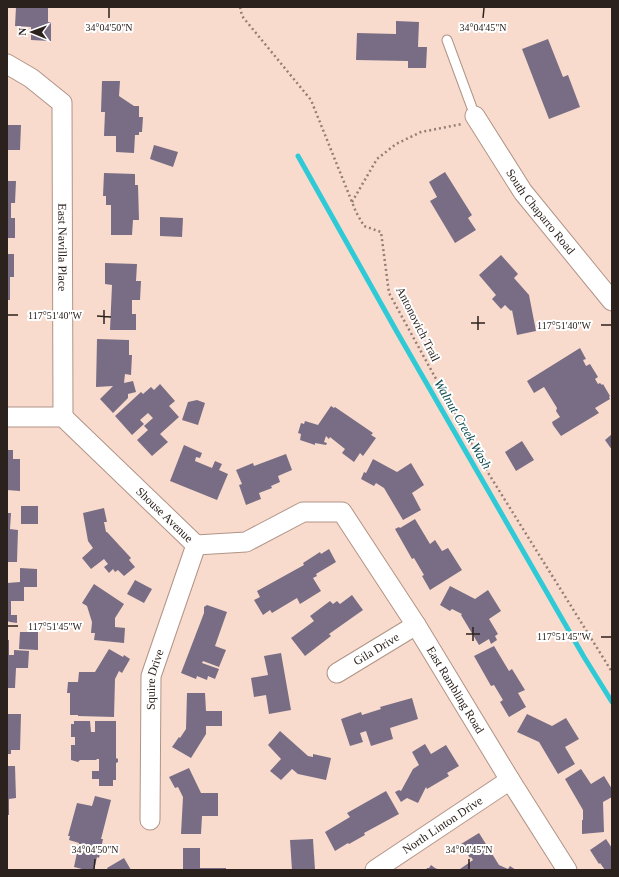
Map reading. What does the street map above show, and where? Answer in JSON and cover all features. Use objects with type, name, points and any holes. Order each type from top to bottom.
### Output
[{"type":"street","name":"East Navilla Place","points":[[7,64],[31,78],[62,103],[63,417]]},
{"type":"street","name":"South Chaparro Road","points":[[475,116],[523,192],[612,301]]},
{"type":"street","points":[[7,418],[63,417]]},
{"type":"street","name":"Shouse Avenue","points":[[63,417],[196,545],[246,542],[303,512],[342,512]]},
{"type":"street","name":"East Rambling Road","points":[[342,512],[416,625],[510,780],[567,870]]},
{"type":"street","name":"Squire Drive","points":[[150,820],[150,676],[196,545]]},
{"type":"street","name":"Gila Drive","points":[[337,673],[416,625]]},
{"type":"street","name":"North Linton Drive","points":[[376,870],[510,780]]},
{"type":"lane","points":[[447,40],[475,116]]},
{"type":"path","name":"Antonovich Trail","points":[[240,7],[242,16],[311,100],[356,212],[364,226],[381,232],[389,293],[475,449],[612,672]]},
{"type":"path","points":[[352,202],[378,159],[396,144],[420,132],[461,125],[475,116]]},
{"type":"building","points":[[16,7],[48,7],[48,22],[51,22],[51,41],[31,40],[31,27],[15,26]]},
{"type":"building","points":[[396,21],[419,22],[418,47],[427,47],[426,68],[408,68],[408,61],[356,60],[357,33],[396,34]]},
{"type":"building","points":[[548,39],[563,77],[568,75],[580,107],[549,119],[522,49]]},
{"type":"building","points":[[102,81],[120,81],[119,96],[134,106],[139,106],[139,117],[143,117],[142,132],[139,132],[139,135],[135,135],[134,153],[116,152],[116,136],[104,136],[105,112],[101,112]]},
{"type":"building","points":[[7,125],[21,125],[20,150],[7,150]]},
{"type":"building","points":[[154,145],[178,152],[173,167],[150,159]]},
{"type":"building","points":[[445,172],[472,215],[468,218],[476,230],[455,243],[430,201],[437,197],[429,182]]},
{"type":"building","points":[[104,173],[135,174],[135,185],[138,185],[139,220],[133,220],[132,235],[111,235],[111,205],[106,205],[106,196],[103,196]]},
{"type":"building","points":[[7,181],[16,181],[15,203],[11,203],[11,218],[15,218],[15,238],[7,238]]},
{"type":"building","points":[[160,217],[183,218],[182,237],[160,236]]},
{"type":"building","points":[[7,254],[14,254],[14,277],[10,277],[10,300],[7,300]]},
{"type":"building","points":[[501,255],[518,274],[514,278],[529,295],[536,331],[517,335],[512,310],[511,311],[505,305],[501,309],[492,299],[496,295],[479,275]]},
{"type":"building","points":[[105,263],[137,264],[136,281],[141,281],[140,300],[132,300],[132,314],[136,314],[136,330],[110,330],[112,285],[105,284]]},
{"type":"building","points":[[97,339],[129,340],[129,355],[132,355],[131,375],[125,374],[124,383],[133,381],[136,392],[128,394],[128,398],[113,413],[100,399],[113,386],[96,387]]},
{"type":"building","points":[[580,348],[586,359],[583,360],[586,366],[590,364],[598,377],[595,379],[598,384],[603,384],[610,396],[610,399],[595,408],[599,413],[561,436],[552,422],[560,417],[556,411],[557,408],[544,387],[534,393],[527,381]]},
{"type":"building","points":[[160,384],[175,401],[169,406],[179,417],[160,434],[168,442],[152,456],[137,440],[148,430],[144,426],[153,418],[148,413],[140,420],[144,424],[132,435],[115,416],[141,392],[143,394],[151,387],[154,390]]},
{"type":"building","points":[[197,400],[205,403],[198,425],[182,420],[188,402]]},
{"type":"building","points":[[331,406],[334,408],[335,407],[373,433],[371,435],[376,438],[363,456],[360,453],[354,462],[342,453],[345,449],[330,437],[329,439],[326,436],[324,442],[327,443],[326,445],[315,443],[315,445],[300,440],[301,434],[298,433],[301,423],[304,424],[305,421],[318,425]]},
{"type":"building","points":[[612,434],[612,450],[605,440]]},
{"type":"building","points":[[522,441],[534,460],[516,471],[505,452]]},
{"type":"building","points":[[184,445],[202,453],[200,458],[196,457],[195,461],[212,468],[215,461],[222,464],[219,470],[228,474],[217,500],[170,481]]},
{"type":"building","points":[[7,450],[13,450],[13,459],[20,459],[20,491],[7,490]]},
{"type":"building","points":[[286,454],[292,470],[278,476],[280,482],[271,486],[272,488],[259,493],[261,499],[246,505],[239,485],[242,484],[236,470],[253,463],[254,466]]},
{"type":"building","points":[[373,459],[397,472],[411,463],[424,485],[412,493],[421,510],[403,520],[384,488],[376,483],[374,486],[361,479],[364,472],[366,473]]},
{"type":"building","points":[[21,506],[38,506],[38,524],[21,524]]},
{"type":"building","points":[[104,508],[107,522],[104,522],[106,532],[131,558],[129,560],[135,567],[124,576],[118,570],[115,572],[113,569],[109,573],[104,567],[108,564],[104,559],[91,569],[82,558],[93,548],[88,541],[83,513]]},
{"type":"building","points":[[7,513],[11,513],[10,529],[18,530],[17,562],[7,562]]},
{"type":"building","points":[[415,519],[430,544],[435,540],[442,551],[448,548],[462,570],[430,590],[422,576],[424,575],[414,558],[412,559],[395,529],[400,528]]},
{"type":"building","points":[[329,549],[336,562],[316,574],[317,576],[313,578],[321,591],[300,604],[297,598],[272,613],[270,610],[263,615],[254,600],[260,597],[257,591],[304,565],[303,563],[320,552],[321,554]]},
{"type":"building","points":[[20,568],[37,569],[37,587],[24,587],[24,601],[11,601],[11,615],[17,615],[17,623],[7,621],[7,583],[20,582]]},
{"type":"building","points":[[135,580],[152,589],[144,603],[127,594]]},
{"type":"building","points":[[94,584],[124,604],[115,618],[115,627],[125,628],[124,643],[94,640],[95,633],[91,633],[92,622],[87,606],[82,603]]},
{"type":"building","points":[[450,586],[475,599],[488,590],[501,611],[489,619],[498,634],[495,636],[497,640],[491,644],[489,639],[479,645],[461,615],[462,614],[452,609],[450,611],[440,605]]},
{"type":"building","points":[[352,595],[363,610],[329,634],[331,636],[305,656],[291,638],[314,621],[310,616],[330,601],[333,604],[337,601],[340,604]]},
{"type":"building","points":[[207,605],[227,612],[215,646],[226,650],[219,667],[203,661],[202,663],[219,669],[215,679],[208,676],[207,680],[197,676],[196,679],[181,673],[204,613],[204,607]]},
{"type":"building","points":[[20,632],[38,632],[38,650],[19,649]]},
{"type":"building","points":[[7,640],[9,640],[9,655],[14,655],[14,650],[29,651],[28,668],[16,668],[15,688],[7,688]]},
{"type":"building","points":[[494,646],[509,671],[512,669],[525,690],[518,693],[526,707],[509,717],[500,702],[503,700],[494,685],[491,686],[474,656]]},
{"type":"building","points":[[109,649],[123,657],[124,655],[130,659],[122,673],[119,671],[115,679],[114,717],[70,715],[70,693],[67,693],[68,682],[78,682],[79,672],[95,672]]},
{"type":"building","points":[[281,653],[291,710],[269,714],[266,695],[254,697],[251,678],[268,675],[264,656]]},
{"type":"building","points":[[187,693],[205,693],[206,711],[222,711],[222,726],[206,726],[206,734],[191,758],[172,747],[186,729]]},
{"type":"building","points":[[412,698],[418,719],[390,728],[393,739],[371,746],[366,731],[360,733],[363,742],[350,746],[341,719],[361,712],[362,715],[381,709],[380,707]]},
{"type":"building","points":[[7,714],[21,714],[20,750],[11,750],[11,754],[7,754]]},
{"type":"building","points":[[527,714],[552,726],[566,718],[579,739],[565,747],[575,764],[558,774],[539,742],[517,732]]},
{"type":"building","points":[[74,721],[90,721],[91,732],[95,732],[95,721],[116,721],[116,758],[118,759],[118,762],[116,763],[116,780],[113,780],[113,786],[99,786],[99,779],[92,779],[92,771],[99,771],[99,759],[80,760],[78,762],[71,760],[71,745],[75,745],[75,737],[71,737],[71,724],[74,724]]},
{"type":"building","points":[[280,731],[308,756],[313,757],[313,754],[331,758],[326,780],[298,774],[292,769],[281,780],[270,771],[281,759],[268,745]]},
{"type":"building","points":[[425,744],[431,754],[446,745],[459,766],[447,773],[449,776],[427,789],[426,787],[418,803],[407,798],[401,802],[395,792],[399,790],[401,791],[413,769],[419,765],[412,752]]},
{"type":"building","points":[[7,766],[15,766],[16,798],[9,799],[9,815],[7,815]]},
{"type":"building","points":[[189,768],[201,793],[218,793],[218,816],[202,816],[201,834],[181,834],[183,797],[178,787],[175,788],[169,777]]},
{"type":"building","points":[[581,769],[591,784],[604,776],[612,789],[612,797],[603,802],[604,832],[582,834],[583,810],[565,779]]},
{"type":"building","points":[[386,791],[399,814],[335,851],[325,832],[350,817],[347,813]]},
{"type":"building","points":[[95,796],[111,800],[101,839],[103,839],[99,858],[97,857],[94,870],[86,870],[74,867],[79,843],[69,840],[70,836],[68,836],[77,803],[92,806]]},
{"type":"building","points":[[479,833],[499,865],[508,869],[510,866],[516,870],[460,869],[473,860],[461,844]]},
{"type":"building","points":[[313,839],[315,870],[292,870],[290,840]]},
{"type":"building","points":[[606,839],[612,848],[612,870],[605,870],[590,850]]},
{"type":"building","points":[[183,848],[200,848],[200,868],[226,868],[226,870],[183,869]]},
{"type":"building","points":[[124,858],[131,870],[108,870],[107,868]]},
{"type":"building","points":[[431,865],[435,868],[440,870],[426,870]]},
{"type":"waterway","name":"Walnut Creek Wash","points":[[298,156],[397,332],[584,657],[612,702]]}]
